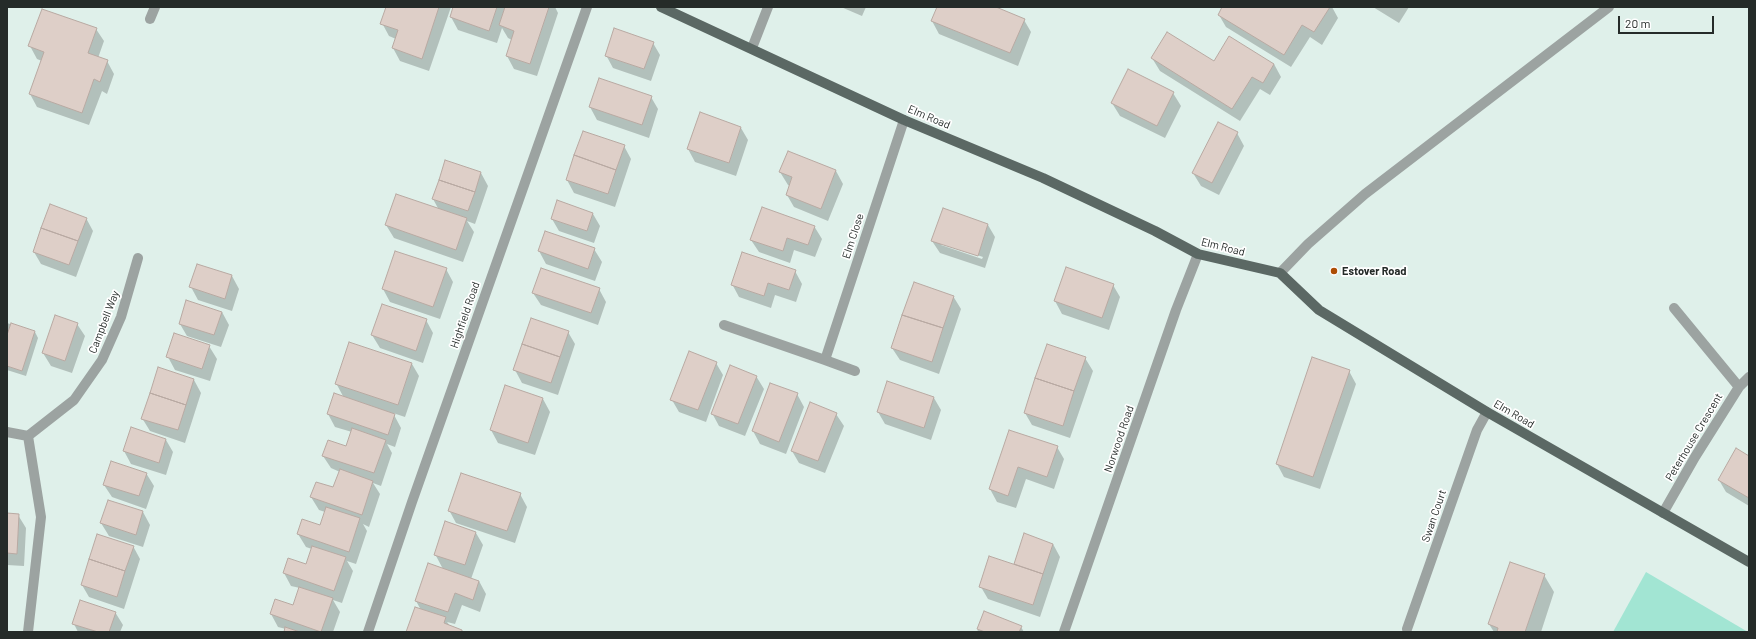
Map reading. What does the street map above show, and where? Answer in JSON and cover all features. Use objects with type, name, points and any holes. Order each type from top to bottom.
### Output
[{"type":"main road","name":"Elm Road","points":[[661,7],[904,120],[1043,178],[1155,231],[1198,254],[1280,273],[1320,310],[1487,412],[1749,562]]},
{"type":"street","points":[[150,20],[155,7]]},
{"type":"street","name":"Highfield Road","points":[[368,632],[415,494],[587,7]]},
{"type":"street","points":[[752,48],[768,7]]},
{"type":"street","points":[[1280,273],[1308,244],[1365,194],[1609,7]]},
{"type":"street","name":"Elm Close","points":[[825,360],[904,120]]},
{"type":"street","name":"Norwood Road","points":[[1064,632],[1176,310],[1198,254]]},
{"type":"street","name":"Campbell Way","points":[[28,436],[74,400],[102,360],[121,317],[138,258]]},
{"type":"street","points":[[1674,308],[1739,387]]},
{"type":"street","points":[[724,325],[855,371]]},
{"type":"street","name":"Peterhouse Crescent","points":[[1663,513],[1695,457],[1739,387],[1749,377]]},
{"type":"street","name":"Swan Court","points":[[1407,629],[1477,430],[1487,412]]},
{"type":"street","points":[[7,432],[28,436],[41,517],[28,632]]},
{"type":"green space","points":[[1646,572],[1748,632],[1613,632]]},
{"type":"building","points":[[386,7],[439,7],[422,59],[392,48],[398,30],[380,24]]},
{"type":"building","points":[[453,7],[497,7],[489,31],[450,17]]},
{"type":"building","points":[[505,7],[549,7],[530,64],[506,56],[514,31],[499,25]]},
{"type":"building","points":[[937,7],[996,7],[1025,19],[1010,53],[931,21]]},
{"type":"building","points":[[1222,7],[1330,7],[1314,32],[1302,25],[1284,55],[1218,15]]},
{"type":"building","points":[[42,9],[97,28],[88,53],[108,60],[100,82],[94,79],[82,113],[29,94],[44,52],[28,46]]},
{"type":"building","points":[[614,28],[654,42],[644,69],[605,56]]},
{"type":"building","points":[[1167,32],[1214,61],[1229,36],[1274,64],[1263,83],[1252,77],[1232,109],[1151,58]]},
{"type":"building","points":[[1128,69],[1174,92],[1157,126],[1111,103]]},
{"type":"building","points":[[599,78],[652,96],[642,125],[589,107]]},
{"type":"building","points":[[700,112],[741,127],[729,163],[687,149]]},
{"type":"building","points":[[1218,122],[1238,132],[1212,183],[1192,173]]},
{"type":"building","points":[[583,131],[625,145],[616,170],[574,155]]},
{"type":"building","points":[[788,151],[836,170],[821,209],[786,195],[792,177],[779,172]]},
{"type":"building","points":[[574,155],[616,170],[608,194],[566,180]]},
{"type":"building","points":[[445,160],[481,172],[475,192],[439,180]]},
{"type":"building","points":[[439,180],[475,192],[468,211],[432,199]]},
{"type":"building","points":[[396,194],[467,218],[456,250],[385,225]]},
{"type":"building","points":[[557,200],[593,213],[587,231],[551,219]]},
{"type":"building","points":[[50,204],[87,218],[78,241],[41,228]]},
{"type":"building","points":[[762,207],[815,226],[808,245],[787,238],[783,251],[750,240]]},
{"type":"building","points":[[943,208],[988,224],[978,256],[931,241]]},
{"type":"building","points":[[41,228],[78,241],[69,265],[33,252]]},
{"type":"building","points":[[545,231],[595,248],[588,269],[538,251]]},
{"type":"building","points":[[395,251],[447,268],[433,307],[382,289]]},
{"type":"building","points":[[742,252],[796,270],[789,290],[768,283],[764,296],[731,285]]},
{"type":"building","points":[[197,264],[232,275],[225,299],[189,287]]},
{"type":"building","points":[[1066,267],[1114,284],[1102,318],[1054,301]]},
{"type":"building","points":[[541,268],[600,288],[591,313],[532,293]]},
{"type":"building","points":[[914,282],[954,296],[943,328],[902,315]]},
{"type":"building","points":[[186,300],[222,312],[214,335],[179,324]]},
{"type":"building","points":[[382,304],[427,319],[416,351],[371,335]]},
{"type":"building","points":[[55,315],[78,323],[65,361],[42,353]]},
{"type":"building","points":[[902,315],[943,328],[932,362],[891,348]]},
{"type":"building","points":[[531,318],[569,331],[560,357],[522,344]]},
{"type":"building","points":[[11,323],[35,331],[22,371],[7,366],[7,335]]},
{"type":"building","points":[[174,333],[210,345],[202,369],[166,357]]},
{"type":"building","points":[[349,342],[412,363],[398,405],[335,384]]},
{"type":"building","points":[[522,344],[560,357],[551,383],[513,370]]},
{"type":"building","points":[[1047,344],[1086,357],[1074,391],[1035,378]]},
{"type":"building","points":[[689,351],[717,362],[698,410],[670,400]]},
{"type":"building","points":[[1312,357],[1350,370],[1313,477],[1276,464]]},
{"type":"building","points":[[730,365],[757,376],[738,424],[711,414]]},
{"type":"building","points":[[158,367],[194,379],[186,405],[150,393]]},
{"type":"building","points":[[1035,378],[1074,391],[1063,426],[1024,413]]},
{"type":"building","points":[[887,381],[934,397],[924,428],[877,412]]},
{"type":"building","points":[[770,383],[798,393],[779,442],[752,431]]},
{"type":"building","points":[[505,385],[543,398],[528,443],[490,430]]},
{"type":"building","points":[[150,393],[186,405],[178,430],[141,419]]},
{"type":"building","points":[[334,393],[395,414],[388,435],[327,414]]},
{"type":"building","points":[[810,402],[837,413],[818,461],[791,451]]},
{"type":"building","points":[[131,427],[166,439],[159,463],[123,451]]},
{"type":"building","points":[[352,428],[386,440],[374,473],[322,456],[328,440],[346,446]]},
{"type":"building","points":[[1009,430],[1058,446],[1047,477],[1018,467],[1008,496],[989,489]]},
{"type":"building","points":[[1736,448],[1749,456],[1749,498],[1718,480]]},
{"type":"building","points":[[111,461],[147,473],[139,496],[103,485]]},
{"type":"building","points":[[340,469],[373,481],[362,515],[310,497],[316,482],[333,487]]},
{"type":"building","points":[[461,473],[521,493],[507,531],[448,511]]},
{"type":"building","points":[[108,500],[143,511],[136,535],[100,523]]},
{"type":"building","points":[[326,507],[360,518],[349,552],[297,534],[302,519],[320,525]]},
{"type":"building","points":[[7,513],[19,514],[17,554],[7,553]]},
{"type":"building","points":[[445,521],[476,532],[465,565],[434,555]]},
{"type":"building","points":[[1024,533],[1053,544],[1043,574],[1014,564]]},
{"type":"building","points":[[97,534],[134,546],[125,571],[89,559]]},
{"type":"building","points":[[312,546],[346,557],[334,591],[283,573],[288,558],[306,564]]},
{"type":"building","points":[[989,556],[1043,574],[1033,605],[979,587]]},
{"type":"building","points":[[89,559],[125,571],[117,597],[81,585]]},
{"type":"building","points":[[1510,562],[1545,574],[1525,632],[1497,632],[1498,628],[1488,624]]},
{"type":"building","points":[[428,563],[479,581],[473,600],[455,593],[448,612],[415,601]]},
{"type":"building","points":[[299,587],[333,598],[321,632],[270,614],[275,599],[293,605]]},
{"type":"building","points":[[80,600],[116,612],[109,632],[98,632],[72,624]]},
{"type":"building","points":[[415,607],[446,617],[444,623],[462,630],[462,632],[406,632]]},
{"type":"building","points":[[984,611],[1022,626],[1019,632],[985,632],[977,629]]},
{"type":"building","points":[[285,627],[300,632],[284,632]]},
{"type":"place","name":"Estover Road","points":[[1334,271]]}]
